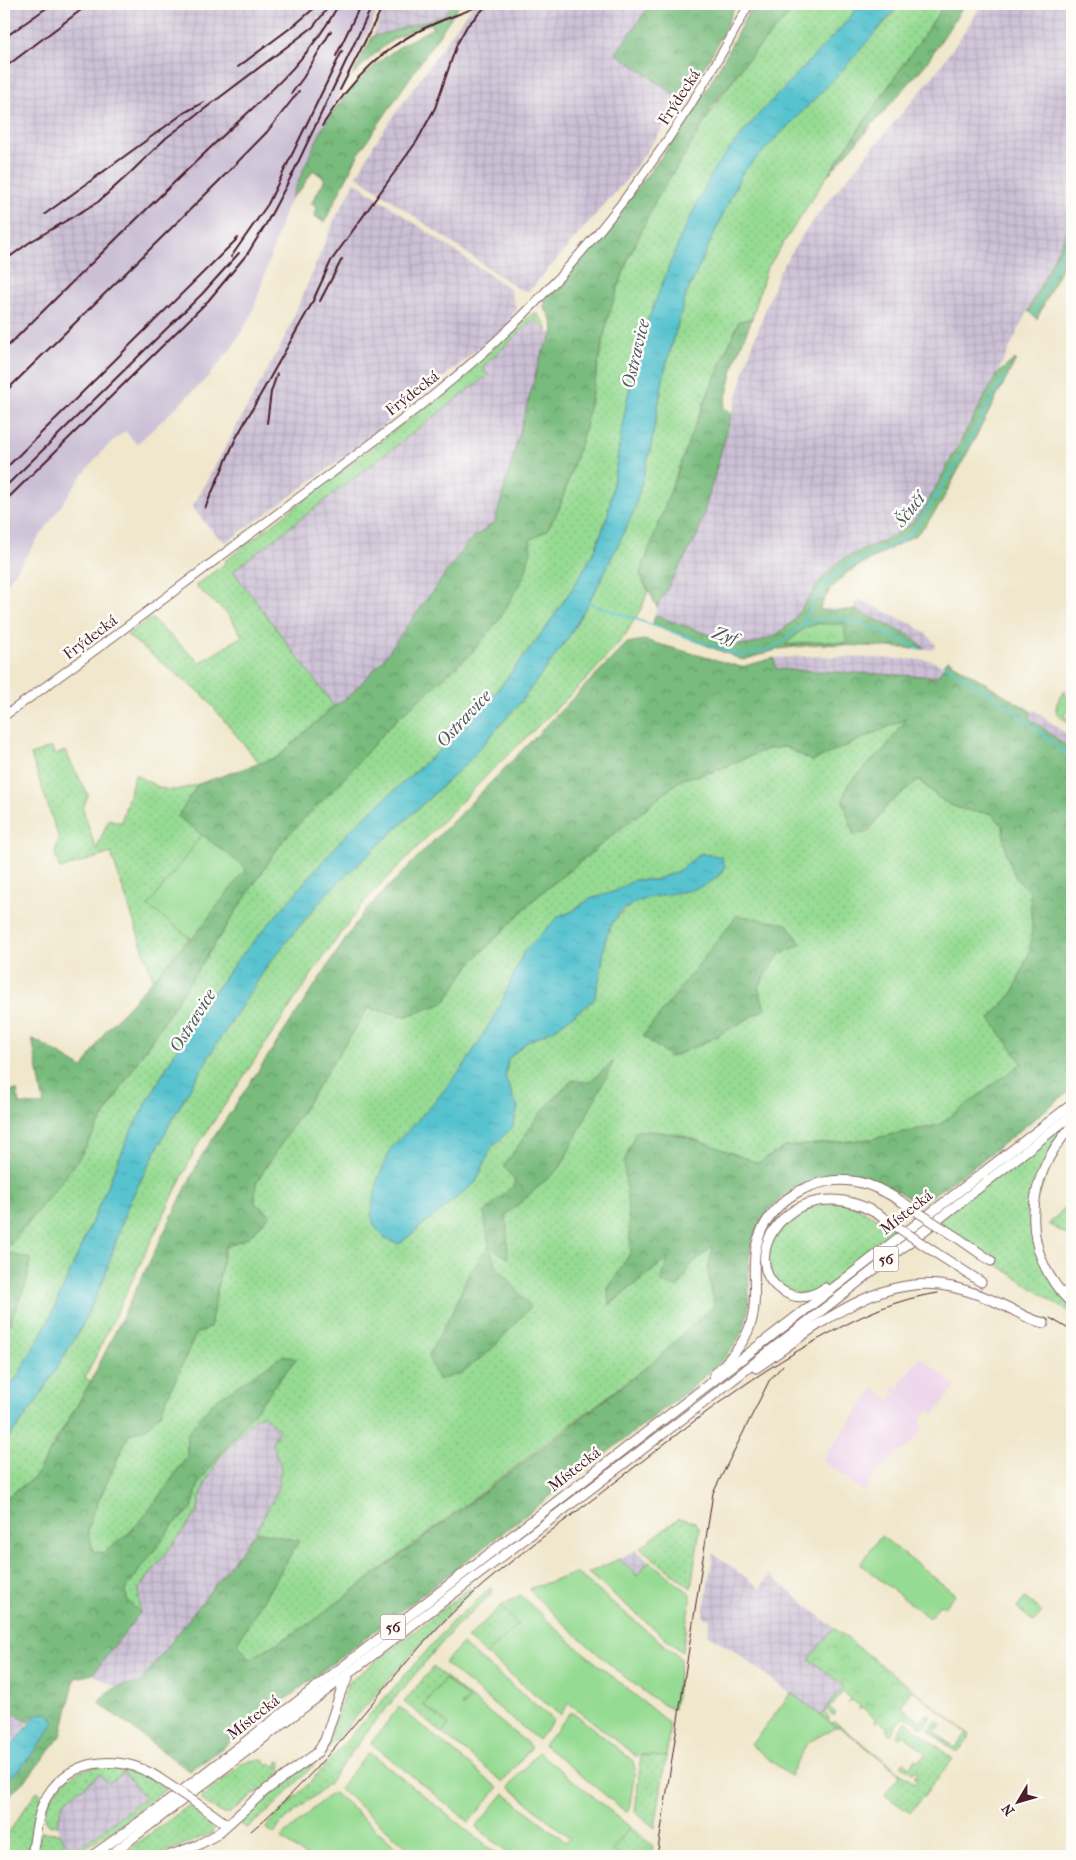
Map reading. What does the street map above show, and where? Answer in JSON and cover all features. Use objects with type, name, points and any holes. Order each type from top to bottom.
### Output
[{"type":"highway","name":"Místecká","points":[[92,1856],[166,1803],[1072,1104]]},
{"type":"highway","name":"Místecká","points":[[109,1856],[702,1404],[1072,1115]]},
{"type":"highway","points":[[1072,1126],[1059,1142],[1043,1169],[1037,1185],[1033,1209],[1035,1235],[1044,1262],[1057,1286],[1072,1304]]},
{"type":"highway","name":"56","points":[[693,1396],[732,1355],[747,1333],[755,1301],[754,1261],[758,1242],[770,1216],[783,1203],[811,1185],[841,1180],[868,1184],[899,1200],[991,1261]]},
{"type":"highway","name":"56","points":[[886,1247],[822,1290],[807,1296],[792,1296],[779,1289],[772,1282],[766,1270],[766,1248],[774,1230],[789,1214],[803,1204],[826,1199],[840,1200],[861,1206],[881,1216],[981,1282]]},
{"type":"highway","name":"56","points":[[702,1404],[841,1311],[865,1299],[892,1290],[918,1286],[952,1287],[1009,1308],[1031,1320],[1044,1323]]},
{"type":"highway","points":[[168,1856],[212,1838],[266,1790],[314,1756],[322,1747],[327,1736],[341,1690],[356,1669]]},
{"type":"highway","points":[[32,1856],[44,1802],[57,1784],[72,1772],[93,1763],[116,1762],[137,1766],[157,1777],[226,1824]]},
{"type":"main road","name":"Frýdecká","points":[[4,716],[114,636],[432,396],[534,304],[623,204],[688,111],[724,52],[749,4]]},
{"type":"shaded area","points":[[4,4],[335,4],[330,15],[335,18],[306,59],[4,356]]},
{"type":"shaded area","points":[[335,4],[381,4],[285,212],[252,314],[232,348],[206,379],[137,444],[125,431],[106,447],[81,477],[4,588],[4,356],[306,59],[335,18],[330,15]]},
{"type":"shaded area","points":[[382,4],[452,4],[443,16],[372,37],[386,6]]},
{"type":"shaded area","points":[[473,4],[651,4],[616,53],[683,100],[626,180],[529,291],[518,289],[357,176],[374,144]]},
{"type":"shaded area","points":[[981,4],[1072,4],[1072,221],[997,374],[924,509],[911,524],[893,536],[839,561],[792,622],[776,635],[749,645],[735,644],[655,615],[668,585],[698,534],[748,358],[779,272],[803,234],[833,195],[935,74],[973,19]]},
{"type":"shaded area","points":[[355,182],[510,289],[516,308],[508,324],[450,372],[343,458],[227,542],[219,538],[194,510],[193,506],[285,338],[334,221]]},
{"type":"shaded area","points":[[534,319],[543,329],[554,335],[544,348],[540,359],[495,522],[469,541],[381,662],[348,697],[334,706],[233,571],[488,375],[482,367]]},
{"type":"shaded area","points":[[858,599],[914,625],[930,637],[936,646],[932,650],[925,649],[910,636],[856,610],[854,608]]},
{"type":"shaded area","points":[[809,656],[930,660],[944,667],[937,677],[776,669],[774,658]]},
{"type":"shaded area","points":[[1034,710],[1072,738],[1072,751],[1029,716]]},
{"type":"shaded area","points":[[920,1357],[956,1386],[934,1414],[929,1410],[920,1420],[922,1430],[918,1436],[906,1449],[895,1453],[863,1491],[822,1460],[875,1388],[890,1400],[896,1393],[892,1390],[895,1386],[899,1389],[902,1384],[900,1382]]},
{"type":"shaded area","points":[[262,1415],[279,1430],[272,1443],[281,1467],[277,1491],[263,1521],[140,1683],[116,1687],[93,1674],[140,1614],[139,1589],[198,1511],[199,1496],[209,1475],[238,1436],[256,1418]]},
{"type":"shaded area","points":[[636,1550],[649,1561],[637,1576],[619,1559]]},
{"type":"shaded area","points":[[713,1553],[760,1588],[770,1575],[834,1628],[809,1659],[844,1686],[820,1716],[740,1655],[708,1634],[710,1619],[703,1617]]},
{"type":"shaded area","points":[[4,1707],[28,1722],[4,1754]]},
{"type":"shaded area","points":[[124,1772],[145,1798],[72,1852],[59,1833],[57,1825],[63,1803],[100,1774]]},
{"type":"green space","points":[[452,4],[460,4],[359,153],[324,223],[315,216],[317,206],[311,204],[325,179],[313,170],[301,189],[291,198],[321,131],[342,99],[383,58],[415,37],[432,29],[431,24],[397,37],[370,58],[352,76],[372,37],[443,16]]},
{"type":"green space","points":[[651,4],[736,4],[714,51],[683,100],[616,53]]},
{"type":"green space","points":[[753,4],[798,4],[744,64],[709,111],[711,112],[656,200],[629,257],[608,317],[584,432],[559,509],[547,530],[530,540],[531,550],[525,574],[499,620],[470,654],[391,725],[337,786],[283,840],[132,1070],[74,1166],[4,1252],[4,1092],[17,1090],[19,1104],[44,1105],[32,1038],[83,1068],[105,1032],[189,939],[240,866],[178,816],[198,784],[278,757],[334,706],[348,697],[381,662],[469,541],[495,522],[540,358],[553,334],[553,324],[544,307],[547,294],[624,205],[660,158],[710,84]]},
{"type":"green space","points":[[798,4],[860,4],[849,19],[800,72],[646,325],[627,399],[608,514],[595,550],[546,628],[496,692],[462,730],[350,830],[236,962],[192,1022],[132,1129],[51,1316],[18,1376],[4,1394],[4,1336],[27,1281],[30,1259],[4,1252],[74,1166],[132,1070],[283,840],[337,786],[391,725],[470,654],[499,620],[525,574],[530,540],[547,530],[559,509],[584,432],[608,317],[629,257],[656,200],[711,112],[744,64]]},
{"type":"green space","points":[[900,4],[945,4],[827,176],[766,270],[752,319],[739,321],[693,430],[640,574],[648,591],[642,607],[624,637],[586,680],[492,770],[365,901],[324,956],[196,1148],[85,1378],[91,1381],[34,1478],[4,1499],[4,1444],[35,1404],[81,1328],[103,1281],[127,1207],[174,1116],[214,1048],[270,962],[326,894],[468,762],[523,699],[568,638],[599,584],[634,511],[650,451],[665,369],[686,295],[742,173],[893,14]]},
{"type":"green space","points":[[945,4],[965,4],[925,65],[827,176]]},
{"type":"green space","points":[[1072,221],[1072,244],[1037,319],[1028,311]]},
{"type":"green space","points":[[532,314],[537,314],[541,318],[547,331],[534,319],[482,367],[488,375],[233,571],[334,706],[278,757],[260,764],[204,696],[127,635],[151,618],[200,663],[242,636],[229,615],[195,586],[406,421],[445,395],[461,376]]},
{"type":"green space","points":[[752,319],[736,358],[723,409],[732,413],[698,534],[657,607],[640,574],[693,430],[739,321]]},
{"type":"green space","points":[[1016,360],[940,505],[924,527],[917,534],[848,572],[829,591],[819,610],[856,610],[910,636],[925,649],[820,644],[779,649],[743,660],[653,624],[655,615],[735,644],[749,645],[776,635],[792,622],[824,576],[839,561],[893,536],[911,524],[924,509],[997,374]],"holes":[[[817,624],[846,643],[819,641],[786,645],[805,628]]]},
{"type":"green space","points":[[817,624],[844,624],[846,643],[819,641],[785,645],[805,628]]},
{"type":"green space","points":[[644,640],[741,667],[774,658],[776,669],[937,677],[948,660],[1032,712],[1029,717],[1072,751],[1072,1089],[976,1165],[918,1205],[888,1186],[866,1176],[820,1179],[792,1191],[780,1199],[761,1222],[754,1236],[749,1260],[749,1298],[745,1324],[735,1344],[718,1364],[690,1389],[209,1758],[189,1771],[99,1703],[102,1697],[111,1690],[140,1683],[256,1531],[299,1541],[237,1643],[250,1659],[309,1624],[549,1443],[658,1358],[714,1306],[708,1271],[713,1246],[692,1264],[678,1288],[661,1282],[668,1258],[609,1305],[608,1289],[631,1252],[624,1162],[636,1131],[652,1131],[683,1136],[758,1163],[785,1147],[871,1139],[939,1125],[1022,1063],[990,1019],[1014,991],[1030,950],[1032,927],[1030,893],[1016,879],[1006,853],[1003,826],[991,813],[967,810],[951,805],[937,796],[919,780],[888,804],[868,832],[854,835],[843,800],[848,784],[885,748],[906,719],[812,761],[786,747],[767,749],[715,771],[682,779],[533,900],[470,964],[444,1003],[406,1016],[368,1008],[256,1183],[255,1203],[270,1215],[249,1237],[225,1247],[210,1327],[196,1334],[160,1414],[146,1428],[129,1434],[92,1515],[88,1532],[93,1551],[103,1553],[127,1535],[148,1512],[187,1457],[187,1434],[213,1402],[284,1355],[296,1359],[199,1482],[192,1508],[173,1525],[125,1590],[127,1600],[140,1613],[93,1674],[75,1678],[61,1736],[30,1775],[4,1801],[4,1784],[24,1764],[51,1728],[48,1714],[37,1714],[28,1722],[4,1707],[4,1499],[34,1478],[91,1381],[202,1155],[363,913],[627,643]]},
{"type":"green space","points":[[1063,692],[1066,692],[1065,696],[1072,701],[1068,703],[1072,706],[1064,716],[1072,722],[1072,726],[1057,712],[1057,704]]},
{"type":"green space","points":[[908,718],[885,748],[848,784],[868,831],[888,804],[919,780],[937,796],[951,805],[967,810],[991,813],[1003,826],[1006,853],[1016,878],[1030,893],[1032,927],[1030,950],[1014,991],[990,1019],[1023,1063],[939,1125],[871,1139],[785,1147],[758,1163],[676,1133],[631,1252],[608,1289],[610,1305],[669,1257],[678,1288],[692,1264],[714,1245],[708,1271],[714,1305],[658,1358],[309,1624],[250,1659],[237,1643],[299,1541],[256,1531],[277,1491],[281,1467],[272,1443],[279,1430],[263,1415],[255,1418],[219,1460],[211,1472],[200,1497],[198,1511],[139,1589],[140,1613],[127,1600],[125,1590],[173,1525],[192,1509],[199,1482],[296,1359],[187,1434],[187,1457],[148,1512],[127,1535],[103,1553],[93,1551],[88,1532],[92,1515],[129,1434],[146,1428],[160,1414],[196,1334],[210,1327],[225,1247],[249,1237],[270,1214],[255,1203],[256,1183],[368,1008],[406,1016],[444,1003],[470,964],[533,900],[682,779],[715,771],[767,749],[786,747],[812,761]],"holes":[[[700,854],[721,857],[724,867],[720,875],[633,903],[614,920],[603,941],[601,970],[594,1000],[555,1029],[527,1042],[508,1059],[505,1078],[518,1108],[513,1126],[491,1148],[476,1182],[399,1244],[371,1214],[377,1195],[432,1105],[467,1062],[500,1006],[524,951],[559,917],[571,912],[590,899],[616,891],[634,880],[655,880],[678,871]],[[787,924],[801,944],[779,955],[758,987],[765,1009],[708,1041],[671,1057],[643,1036]],[[489,1247],[497,1267],[531,1307],[489,1352],[460,1374],[454,1309],[468,1275]]]},
{"type":"green space","points":[[52,747],[54,755],[65,751],[88,795],[83,809],[96,850],[109,819],[121,823],[135,774],[165,789],[179,789],[198,784],[178,816],[240,866],[189,939],[153,979],[111,853],[60,869],[55,852],[59,839],[31,755]]},
{"type":"green space","points":[[202,835],[246,868],[192,939],[148,906]]},
{"type":"green space","points":[[737,915],[787,924],[801,944],[779,955],[758,987],[765,1009],[708,1041],[671,1057],[643,1036]]},
{"type":"green space","points":[[614,1061],[560,1168],[506,1215],[508,1258],[489,1247],[497,1267],[531,1307],[489,1352],[460,1374],[438,1380],[428,1356],[454,1309],[468,1275],[489,1246],[484,1213],[516,1183],[504,1166],[542,1111],[572,1080],[589,1082]]},
{"type":"green space","points":[[1072,1115],[1072,1126],[1059,1142],[1033,1209],[1044,1262],[1072,1304],[1072,1314],[934,1223]]},
{"type":"green space","points":[[1072,1200],[1072,1238],[1049,1224]]},
{"type":"green space","points":[[845,1201],[904,1233],[821,1291],[807,1296],[775,1286],[766,1248],[793,1210]]},
{"type":"green space","points":[[4,1252],[30,1259],[27,1281],[4,1336]]},
{"type":"green space","points":[[679,1518],[695,1522],[700,1529],[691,1588],[640,1548]]},
{"type":"green space","points":[[881,1536],[955,1594],[944,1607],[940,1604],[929,1618],[860,1564]]},
{"type":"green space","points":[[619,1559],[637,1576],[649,1561],[691,1594],[682,1652],[588,1573]]},
{"type":"green space","points":[[577,1573],[681,1659],[674,1709],[662,1704],[624,1676],[530,1591],[531,1588]]},
{"type":"green space","points":[[470,1588],[472,1591],[449,1612],[306,1773],[271,1809],[247,1828],[239,1824],[239,1817],[269,1797],[275,1787],[314,1761],[326,1747],[348,1683]]},
{"type":"green space","points":[[491,1588],[492,1593],[456,1626],[372,1725],[328,1784],[281,1824],[274,1834],[265,1827],[311,1781],[453,1621]]},
{"type":"green space","points":[[520,1595],[573,1644],[670,1724],[666,1757],[639,1754],[637,1757],[569,1703],[560,1715],[486,1654],[518,1625],[501,1606]]},
{"type":"green space","points":[[1025,1598],[1042,1612],[1034,1622],[1017,1608]]},
{"type":"green space","points":[[501,1606],[518,1625],[486,1654],[467,1638]]},
{"type":"green space","points":[[834,1628],[912,1689],[901,1706],[921,1722],[927,1714],[931,1716],[925,1726],[922,1727],[905,1717],[899,1721],[892,1733],[889,1734],[886,1731],[888,1728],[878,1720],[875,1723],[876,1719],[862,1707],[859,1710],[860,1706],[852,1700],[848,1702],[850,1698],[842,1692],[833,1705],[828,1706],[844,1686],[809,1659]]},
{"type":"green space","points":[[462,1644],[554,1720],[538,1740],[444,1663]]},
{"type":"green space","points":[[433,1667],[471,1698],[464,1707],[461,1706],[467,1698],[445,1679],[424,1705],[449,1725],[442,1733],[404,1702]]},
{"type":"green space","points":[[445,1679],[468,1698],[461,1705],[463,1707],[471,1698],[532,1747],[503,1782],[442,1733],[449,1725],[424,1705]]},
{"type":"green space","points":[[912,1689],[969,1734],[969,1739],[957,1753],[928,1730],[937,1721],[941,1725],[934,1732],[955,1748],[967,1733]]},
{"type":"green space","points":[[791,1693],[836,1727],[807,1743],[790,1776],[751,1745]]},
{"type":"green space","points":[[828,1706],[836,1713],[834,1716],[826,1710],[824,1713],[829,1717],[828,1721],[831,1723],[835,1722],[915,1784],[917,1782],[914,1778],[918,1772],[916,1770],[912,1773],[901,1765],[904,1762],[911,1767],[916,1759],[919,1761],[926,1753],[904,1735],[901,1738],[897,1735],[906,1721],[953,1759],[910,1813],[885,1795],[900,1775],[899,1773],[840,1727],[836,1727],[820,1716]]},
{"type":"green space","points":[[399,1707],[498,1788],[469,1822],[371,1743]]},
{"type":"green space","points":[[570,1713],[574,1713],[633,1761],[635,1769],[629,1811],[626,1812],[544,1745]]},
{"type":"green space","points":[[369,1752],[499,1856],[417,1856],[339,1788]]},
{"type":"green space","points":[[538,1752],[630,1827],[612,1850],[620,1856],[512,1856],[476,1827],[504,1793],[566,1842],[570,1838],[509,1787]]},
{"type":"green space","points":[[663,1755],[666,1757],[655,1828],[635,1812],[641,1756]]},
{"type":"green space","points":[[253,1760],[265,1760],[265,1764],[277,1766],[278,1761],[281,1762],[280,1772],[275,1779],[228,1814],[223,1814],[200,1799],[242,1764]]},
{"type":"green space","points":[[105,1765],[136,1770],[167,1788],[121,1824],[73,1856],[36,1856],[41,1832],[59,1833],[73,1852],[145,1798],[124,1772],[108,1783],[100,1774],[63,1803],[57,1825],[50,1826],[46,1820],[45,1813],[50,1799],[55,1792],[76,1774]]},
{"type":"green space","points":[[37,1791],[42,1795],[29,1848],[26,1854],[9,1856],[4,1850],[4,1839]]},
{"type":"green space","points":[[335,1793],[406,1856],[342,1856],[337,1853],[334,1856],[305,1856],[281,1838],[327,1797]]},
{"type":"green space","points":[[191,1804],[210,1817],[214,1825],[212,1833],[156,1856],[120,1856]]},
{"type":"green space","points":[[630,1827],[653,1846],[651,1856],[620,1856],[612,1850]]},
{"type":"water","name":"Ostravice","points":[[860,4],[900,4],[840,73],[742,173],[686,295],[665,369],[650,451],[634,511],[599,584],[568,638],[523,699],[468,762],[326,894],[270,962],[214,1048],[174,1116],[127,1207],[103,1281],[81,1328],[35,1404],[4,1444],[4,1394],[18,1376],[51,1316],[132,1129],[192,1022],[236,962],[350,830],[462,730],[496,692],[546,628],[577,581],[595,550],[608,514],[627,399],[646,325],[681,236],[715,167],[757,116],[849,19]]},
{"type":"water","points":[[700,854],[721,856],[725,866],[715,878],[702,886],[653,897],[637,902],[624,910],[613,922],[607,934],[600,978],[594,1000],[555,1029],[527,1042],[508,1059],[505,1078],[518,1108],[513,1127],[491,1148],[476,1182],[399,1244],[385,1238],[375,1227],[371,1214],[378,1179],[391,1148],[432,1105],[467,1062],[500,1006],[524,951],[559,916],[571,912],[590,899],[616,891],[634,880],[655,880],[678,871]]},
{"type":"water","points":[[49,1713],[54,1721],[46,1736],[4,1784],[4,1754],[37,1714]]},
{"type":"waterway","name":"Ščučí","points":[[1033,314],[1072,232]]},
{"type":"waterway","name":"Ščučí","points":[[803,624],[815,598],[829,580],[845,567],[901,541],[916,527],[953,470],[1004,377]]},
{"type":"waterway","name":"Zyf","points":[[586,602],[739,655],[769,649],[780,644],[803,625],[817,620],[832,619],[862,624],[919,649]]},
{"type":"waterway","name":"Zyf","points":[[943,664],[1010,707],[1072,759]]},
{"type":"waterway","points":[[4,1686],[6,1691],[4,1713]]},
{"type":"tram line","points":[[251,1831],[278,1807],[328,1755],[421,1645],[446,1619],[522,1553],[683,1430],[767,1370],[853,1321],[908,1299],[938,1293]]},
{"type":"tram line","points":[[1050,1318],[1072,1331]]},
{"type":"tram line","points":[[657,1856],[713,1493],[769,1381],[783,1365]]},
{"type":"tram line","points":[[213,1856],[222,1852]]},
{"type":"railway","points":[[4,38],[52,4]]},
{"type":"railway","points":[[4,68],[89,4]]},
{"type":"railway","points":[[238,67],[319,4]]},
{"type":"railway","points":[[4,261],[30,242],[98,202],[166,138],[313,27],[331,4]]},
{"type":"railway","points":[[4,350],[156,200],[280,82],[312,46],[339,4]]},
{"type":"railway","points":[[336,56],[361,4]]},
{"type":"railway","points":[[4,502],[208,301],[248,253],[293,173],[373,4]]},
{"type":"railway","points":[[340,90],[384,4]]},
{"type":"railway","points":[[322,126],[357,79],[385,53],[401,41],[418,32],[482,4]]},
{"type":"railway","points":[[205,508],[236,438],[311,305],[331,261],[417,141],[435,108],[457,44],[467,26],[488,4]]},
{"type":"railway","points":[[291,94],[303,78],[331,31]]},
{"type":"railway","points":[[231,257],[268,204],[342,51]]},
{"type":"railway","points":[[4,393],[267,132],[299,91]]},
{"type":"railway","points":[[45,214],[184,113],[204,102]]},
{"type":"railway","points":[[4,470],[238,238]]},
{"type":"railway","points":[[4,488],[202,294],[239,253]]},
{"type":"railway","points":[[320,301],[342,259]]},
{"type":"railway","points":[[267,423],[271,392],[277,374]]}]
